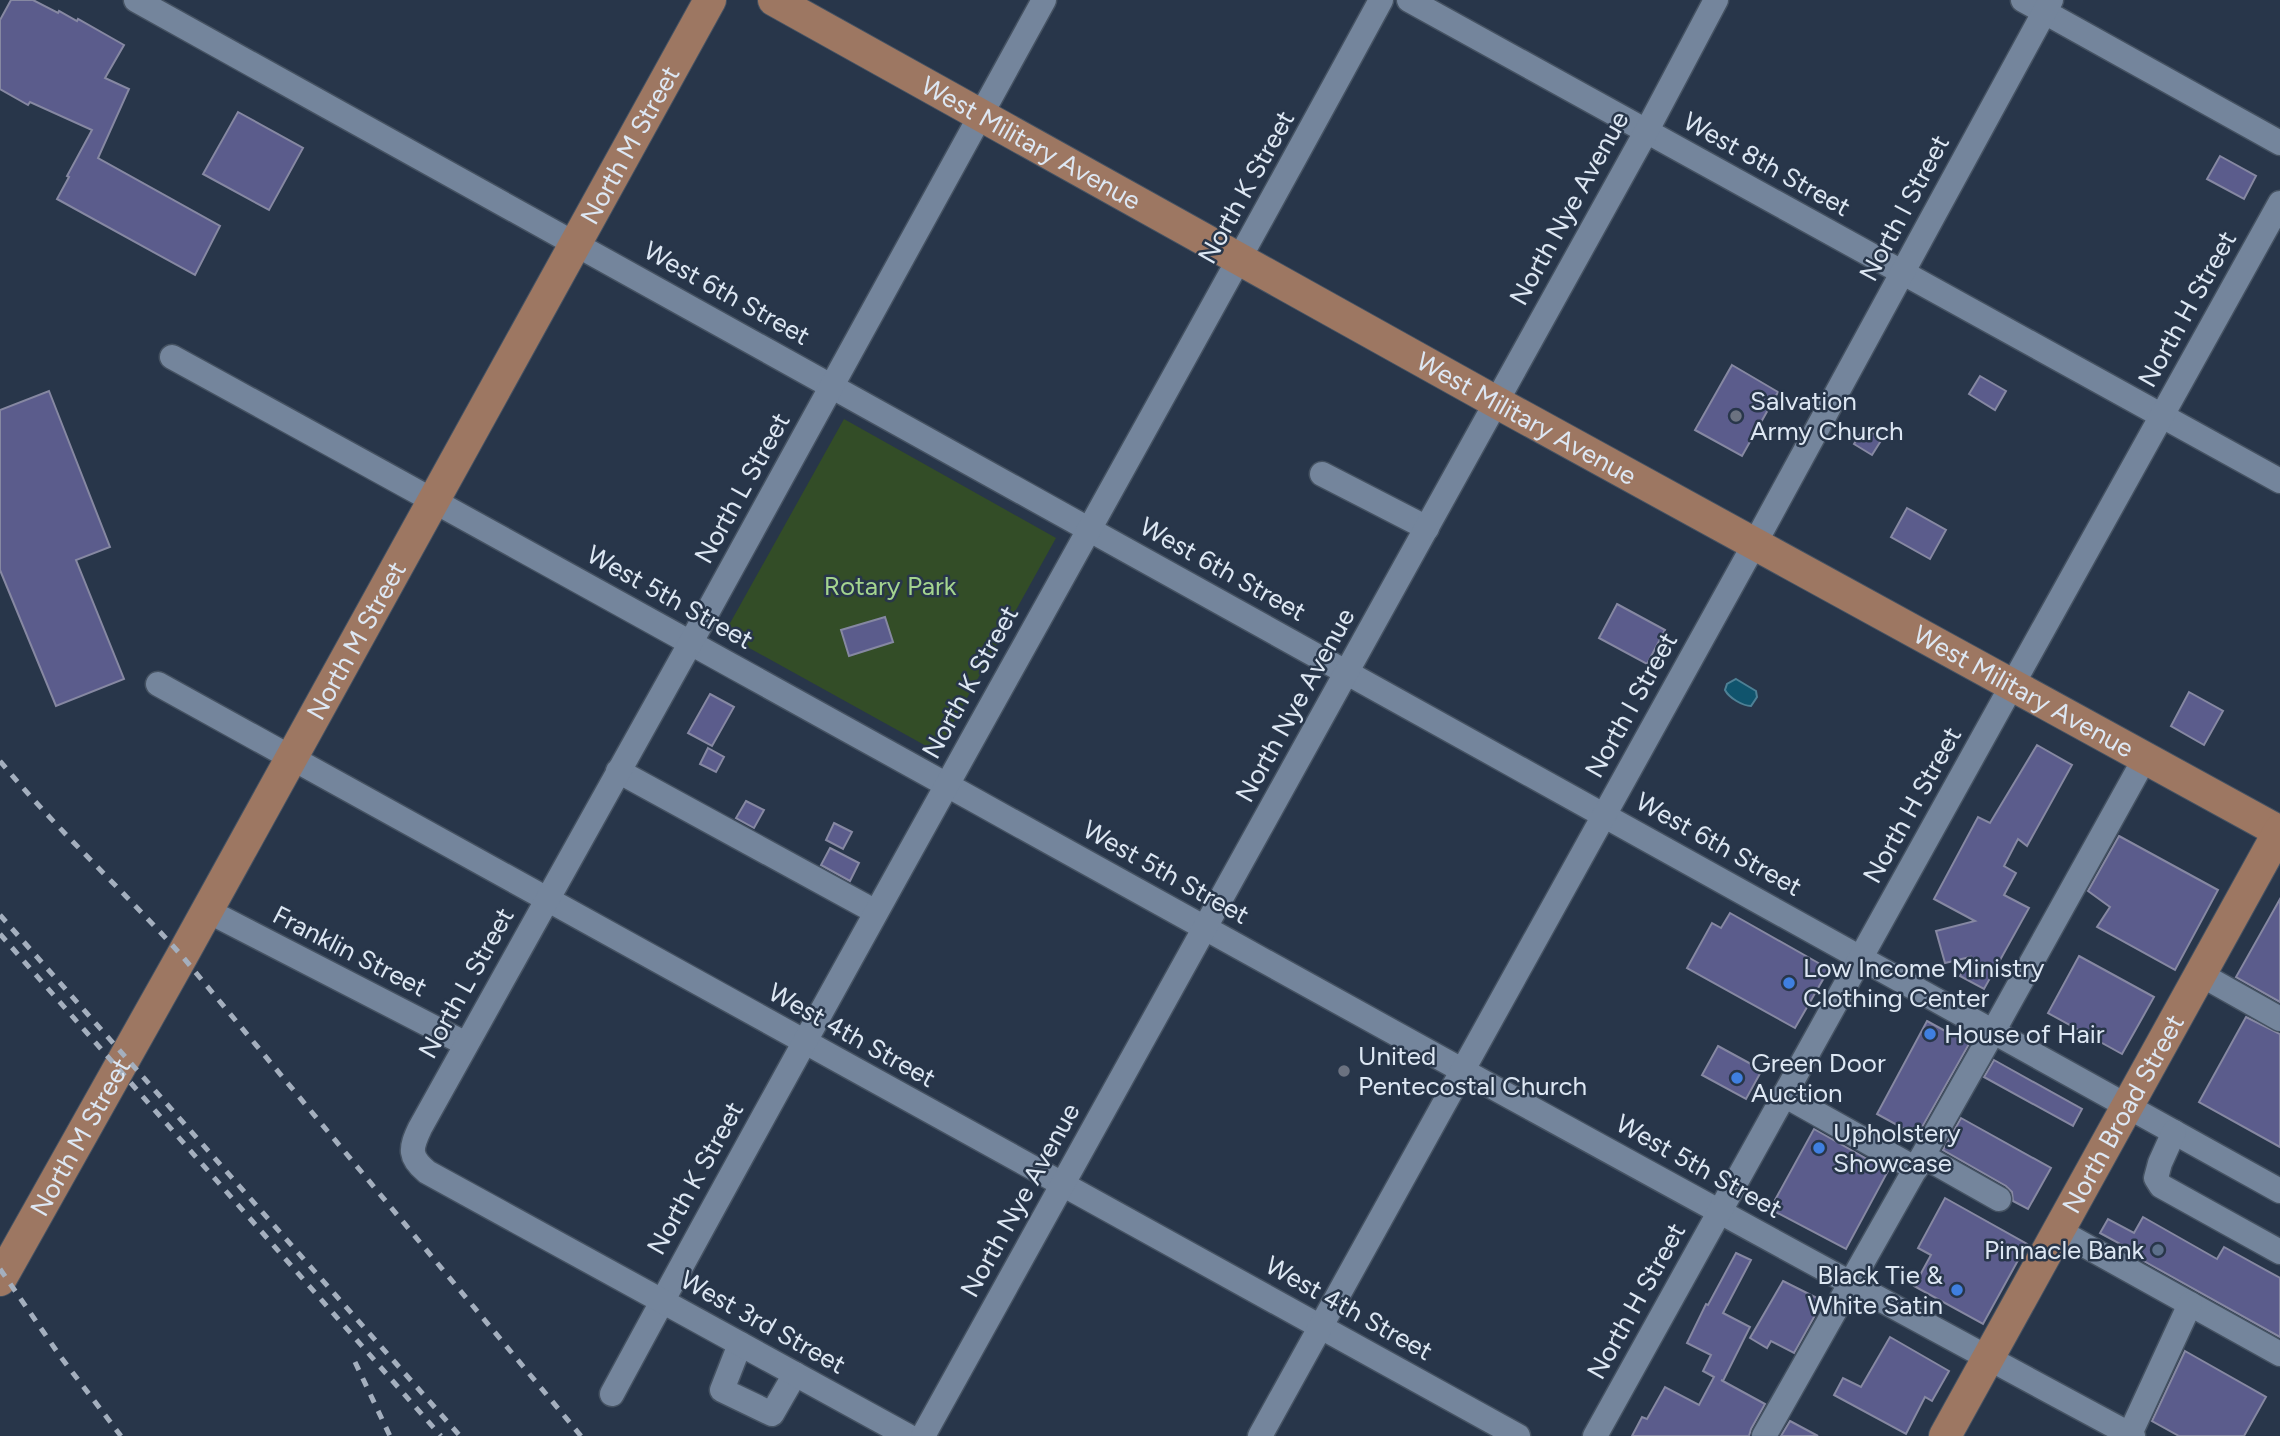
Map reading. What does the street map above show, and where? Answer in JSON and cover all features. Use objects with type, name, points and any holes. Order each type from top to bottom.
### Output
[{"type":"main road","name":"North M Street","points":[[0,1280],[710,0]]},
{"type":"main road","name":"West Military Avenue","points":[[774,0],[1496,402],[2280,831]]},
{"type":"main road","name":"North Broad Street","points":[[1945,1436],[2280,831]]},
{"type":"street","name":"West 6th Street","points":[[136,0],[2280,1191]]},
{"type":"street","name":"North L Street","points":[[412,1152],[420,1128],[466,1044],[691,642],[1044,0]]},
{"type":"street","name":"North K Street","points":[[611,1394],[1240,260],[1381,0]]},
{"type":"street","name":"West 8th Street","points":[[1409,0],[2280,481]]},
{"type":"street","name":"North Nye Avenue","points":[[923,1436],[1206,929],[1646,132],[1716,0]]},
{"type":"street","points":[[2023,0],[2048,6],[2280,143]]},
{"type":"street","name":"North I Street","points":[[1259,1436],[1605,815],[2048,6]]},
{"type":"street","name":"North H Street","points":[[1595,1436],[2014,686],[2280,202]]},
{"type":"street","name":"West 5th Street","points":[[172,357],[1462,1071],[2131,1435]]},
{"type":"street","points":[[1322,474],[1427,528]]},
{"type":"street","name":"West 4th Street","points":[[158,684],[1518,1436]]},
{"type":"street","points":[[1764,1436],[2145,758]]},
{"type":"street","points":[[618,771],[876,912]]},
{"type":"street","name":"Franklin Street","points":[[206,910],[466,1044]]},
{"type":"street","points":[[2200,974],[2280,1019]]},
{"type":"street","points":[[1784,1095],[1999,1199]]},
{"type":"street","points":[[2174,1132],[2156,1178],[2161,1186],[2280,1252]]},
{"type":"street","name":"West 3rd Street","points":[[412,1152],[415,1160],[427,1172],[908,1436]]},
{"type":"street","points":[[2059,1231],[2280,1354]]},
{"type":"street","points":[[2131,1435],[2190,1304]]},
{"type":"street","points":[[740,1344],[722,1390],[772,1414],[795,1374]]},
{"type":"green space","name":"Rotary Park","points":[[844,419],[1056,538],[937,752],[724,634]]},
{"type":"water","points":[[1736,679],[1756,691],[1757,697],[1751,706],[1736,701],[1725,690],[1727,684]]},
{"type":"building","points":[[11,0],[33,0],[58,13],[59,11],[77,21],[78,19],[124,45],[105,78],[129,89],[98,158],[220,226],[195,275],[57,199],[92,130],[30,102],[28,105],[0,89],[0,20]]},
{"type":"building","points":[[238,112],[303,148],[269,210],[203,174]]},
{"type":"building","points":[[2220,156],[2256,176],[2244,199],[2207,179]]},
{"type":"building","points":[[1732,365],[1778,392],[1742,456],[1695,430]]},
{"type":"building","points":[[1980,376],[2006,391],[1995,410],[1969,394]]},
{"type":"building","points":[[49,391],[110,547],[76,560],[124,679],[56,706],[0,570],[0,410]]},
{"type":"building","points":[[1864,428],[1882,439],[1872,455],[1854,444]]},
{"type":"building","points":[[1907,508],[1946,530],[1930,559],[1891,537]]},
{"type":"building","points":[[1617,604],[1665,630],[1647,664],[1599,638]]},
{"type":"building","points":[[885,617],[893,642],[849,656],[841,630]]},
{"type":"building","points":[[2189,692],[2223,711],[2204,745],[2171,726]]},
{"type":"building","points":[[710,694],[734,707],[712,746],[688,733]]},
{"type":"building","points":[[2037,745],[2072,765],[2027,846],[2018,839],[2004,866],[2016,873],[2004,895],[2029,908],[1984,989],[1960,976],[1970,957],[1945,963],[1936,931],[1975,921],[1934,899],[1978,817],[1990,823]]},
{"type":"building","points":[[708,748],[724,757],[716,772],[700,764]]},
{"type":"building","points":[[746,801],[764,810],[754,828],[736,818]]},
{"type":"building","points":[[834,823],[852,832],[843,849],[826,840]]},
{"type":"building","points":[[2119,836],[2218,890],[2175,970],[2097,927],[2110,907],[2088,891]]},
{"type":"building","points":[[830,848],[859,863],[850,881],[821,865]]},
{"type":"building","points":[[2280,899],[2280,1002],[2236,977]]},
{"type":"building","points":[[1730,913],[1829,969],[1795,1028],[1687,968],[1712,923],[1721,928]]},
{"type":"building","points":[[2079,956],[2154,997],[2122,1054],[2048,1013]]},
{"type":"building","points":[[2246,1017],[2280,1034],[2280,1147],[2199,1102]]},
{"type":"building","points":[[1927,1021],[1969,1044],[1917,1136],[1877,1114]]},
{"type":"building","points":[[1718,1046],[1762,1070],[1746,1099],[1702,1075]]},
{"type":"building","points":[[1994,1060],[2082,1109],[2073,1126],[1984,1077]]},
{"type":"building","points":[[1961,1118],[2051,1168],[2028,1209],[2013,1201],[2012,1192],[2006,1186],[1943,1150]]},
{"type":"building","points":[[1814,1129],[1888,1171],[1846,1249],[1770,1209]]},
{"type":"building","points":[[1945,1198],[2027,1244],[1983,1324],[1914,1286],[1931,1255],[1918,1248]]},
{"type":"building","points":[[2143,1217],[2217,1259],[2224,1247],[2280,1278],[2280,1337],[2124,1250],[2126,1247],[2100,1233],[2108,1219],[2134,1233]]},
{"type":"building","points":[[1736,1253],[1751,1260],[1723,1313],[1750,1327],[1723,1381],[1721,1380],[1765,1404],[1749,1436],[1632,1436],[1642,1417],[1647,1419],[1665,1387],[1699,1405],[1714,1377],[1703,1371],[1711,1355],[1687,1343]]},
{"type":"building","points":[[1783,1281],[1823,1301],[1794,1353],[1771,1341],[1767,1348],[1750,1338]]},
{"type":"building","points":[[1890,1337],[1949,1371],[1932,1401],[1925,1397],[1906,1434],[1834,1395],[1843,1378],[1861,1387]]},
{"type":"building","points":[[2185,1351],[2266,1397],[2244,1436],[2179,1436],[2152,1421]]},
{"type":"building","points":[[1790,1421],[1818,1436],[1781,1436]]},
{"type":"railway","points":[[0,761],[182,956],[581,1436]]},
{"type":"railway","points":[[0,915],[460,1436]]},
{"type":"railway","points":[[0,934],[441,1436]]},
{"type":"railway","points":[[0,1269],[60,1356],[121,1436]]},
{"type":"railway","points":[[355,1362],[390,1436]]},
{"type":"place","name":"Salvation Army Church","points":[[1736,416]]},
{"type":"place","name":"Low Income Ministry Clothing Center","points":[[1789,983]]},
{"type":"place","name":"House of Hair","points":[[1930,1034]]},
{"type":"place","name":"United Pentecostal Church","points":[[1344,1071]]},
{"type":"place","name":"Green Door Auction","points":[[1737,1078]]},
{"type":"place","name":"Upholstery Showcase","points":[[1819,1148]]},
{"type":"place","name":"Pinnacle Bank","points":[[2158,1250]]},
{"type":"place","name":"Black Tie & White Satin","points":[[1957,1290]]}]
